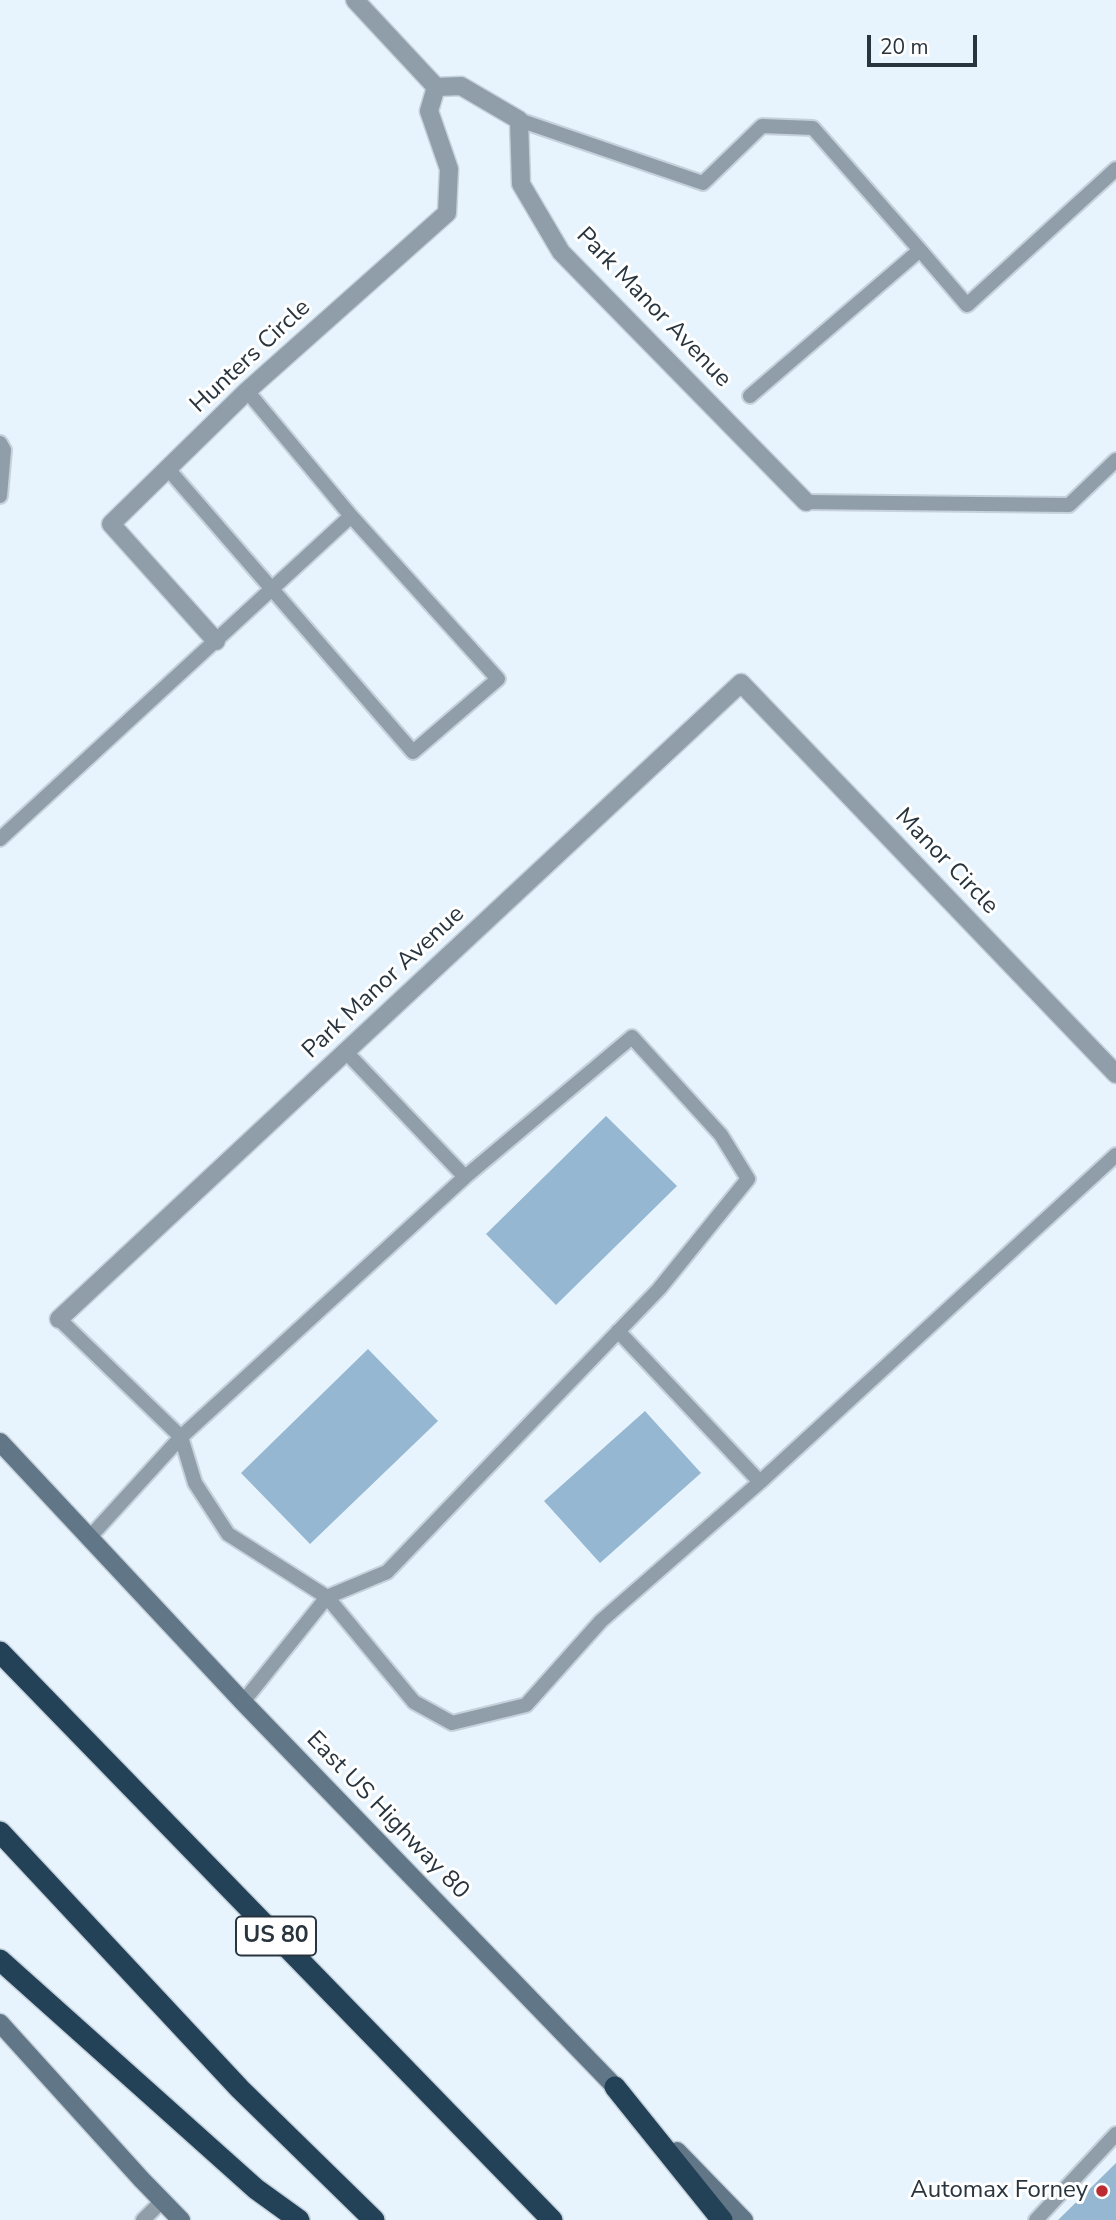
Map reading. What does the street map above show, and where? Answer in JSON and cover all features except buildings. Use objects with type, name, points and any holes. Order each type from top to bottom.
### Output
[{"type":"highway","name":"US 80","points":[[0,1652],[552,2220]]},
{"type":"highway","points":[[0,1832],[240,2089],[374,2220]]},
{"type":"highway","points":[[0,1960],[256,2189],[299,2220]]},
{"type":"highway","points":[[615,2087],[722,2220]]},
{"type":"main road","name":"East US Highway 80","points":[[0,1442],[243,1702],[744,2220]]},
{"type":"main road","points":[[0,2023],[181,2220]]},
{"type":"street","points":[[355,0],[436,87],[461,86],[519,120]]},
{"type":"street","name":"Hunters Circle","points":[[216,641],[111,524],[247,391],[447,213],[449,169],[429,111],[436,87]]},
{"type":"street","name":"Park Manor Avenue","points":[[519,120],[521,184],[561,252],[806,502]]},
{"type":"street","name":"Park Manor Avenue","points":[[59,1319],[741,683]]},
{"type":"street","name":"Manor Circle","points":[[741,683],[1116,1074]]},
{"type":"lane","points":[[519,120],[703,183],[762,126],[813,128],[967,304],[1116,169]]},
{"type":"lane","points":[[750,396],[920,250]]},
{"type":"lane","points":[[167,469],[413,752],[498,680],[351,516],[247,391]]},
{"type":"lane","points":[[0,443],[4,450],[0,496]]},
{"type":"lane","points":[[806,502],[1069,505],[1116,460]]},
{"type":"lane","points":[[0,839],[351,516]]},
{"type":"lane","points":[[89,1538],[181,1437],[465,1177],[632,1037],[721,1135],[748,1179],[659,1289],[387,1573],[327,1597],[243,1702]]},
{"type":"lane","points":[[346,1052],[465,1177]]},
{"type":"lane","points":[[59,1319],[181,1437],[195,1483],[228,1534],[327,1597],[414,1702],[452,1723],[526,1705],[601,1621],[760,1482],[1116,1155]]},
{"type":"lane","points":[[618,1331],[760,1482]]},
{"type":"lane","points":[[1036,2220],[1116,2134]]},
{"type":"lane","points":[[143,2220],[162,2201]]},
{"type":"place","name":"Automax Forney","points":[[1102,2191]]}]
